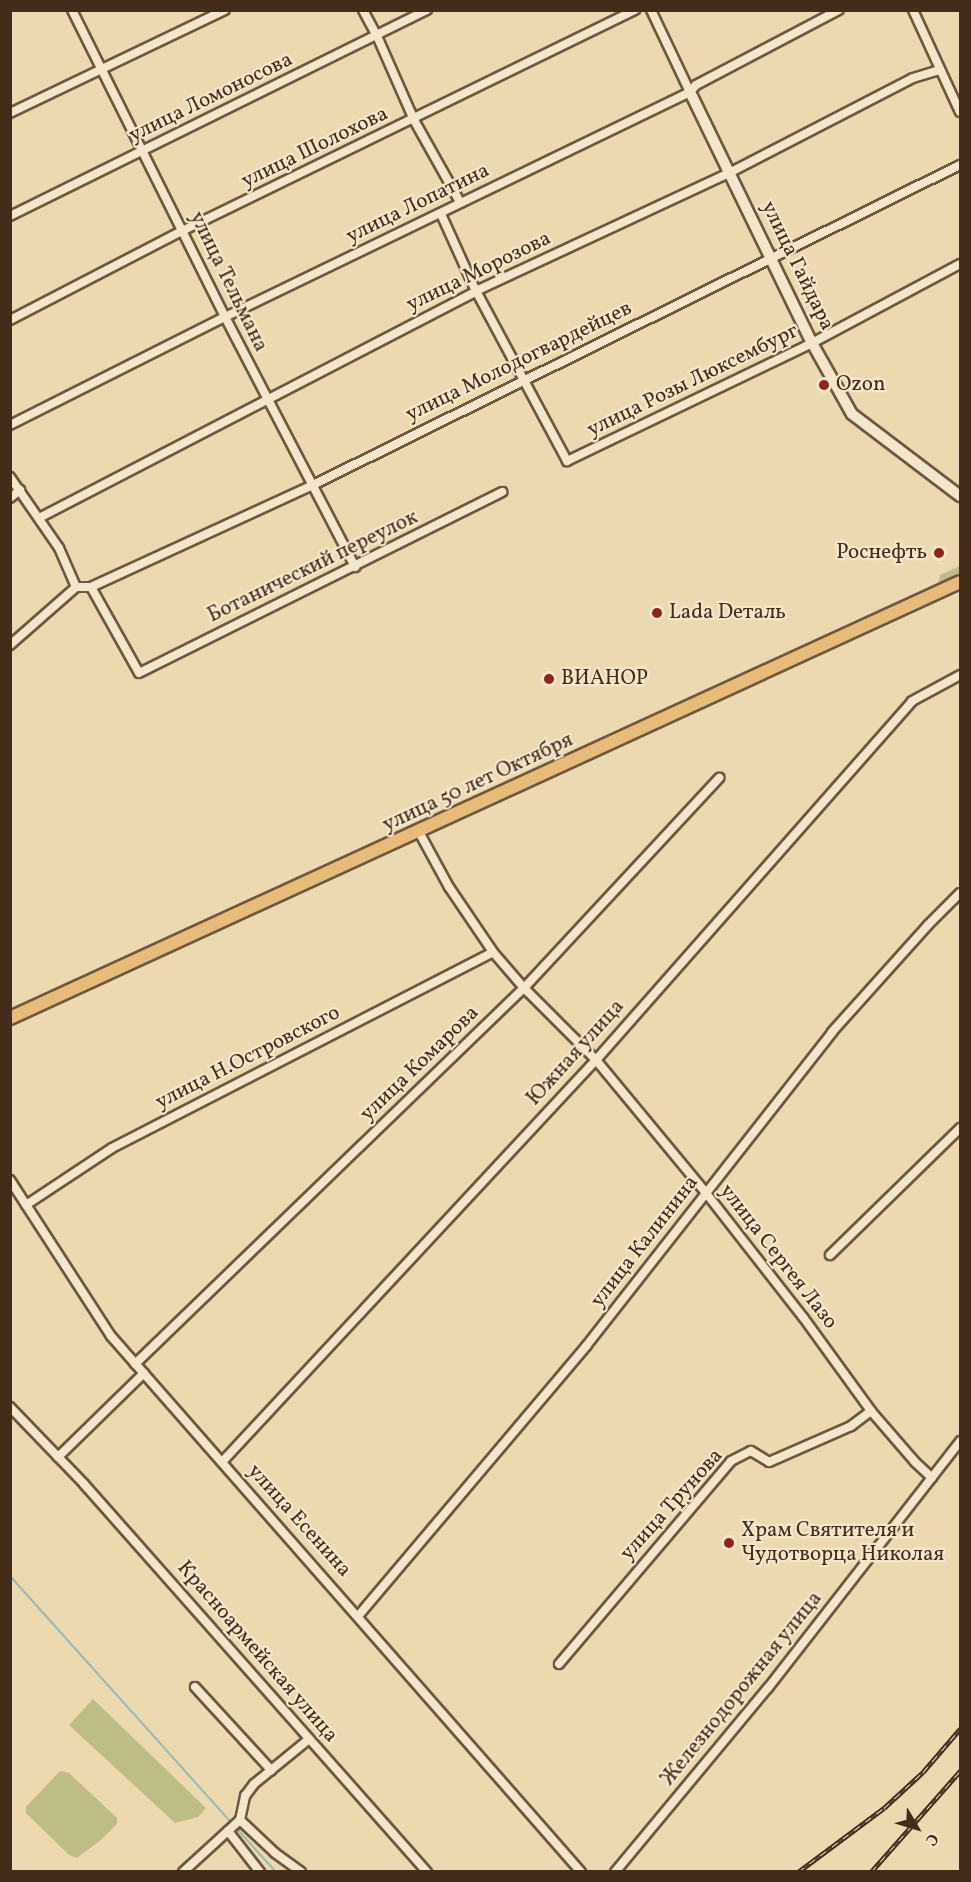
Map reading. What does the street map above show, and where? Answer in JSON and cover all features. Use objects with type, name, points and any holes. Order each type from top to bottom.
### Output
[{"type":"main road","name":"улица 50 лет Октября","points":[[10,1018],[960,582]]},
{"type":"street","name":"улица Тельмана","points":[[72,10],[267,401],[314,485],[355,567]]},
{"type":"street","points":[[10,113],[225,10]]},
{"type":"street","points":[[363,10],[414,120],[460,202]]},
{"type":"street","name":"улица Ломоносова","points":[[10,216],[427,10]]},
{"type":"street","name":"улица Шолохова","points":[[10,320],[182,231],[414,120],[635,10]]},
{"type":"street","name":"улица Гайдара","points":[[651,10],[729,173],[774,260],[812,343],[852,414],[960,496]]},
{"type":"street","name":"улица Лопатина","points":[[10,425],[441,214],[460,202],[690,92],[696,85],[838,10]]},
{"type":"street","points":[[913,10],[960,112]]},
{"type":"street","name":"улица Морозова","points":[[39,518],[476,291],[729,173],[913,78],[940,70]]},
{"type":"street","name":"улица Молодогвардейцев","points":[[91,587],[314,485],[759,263],[774,260],[960,165]]},
{"type":"street","points":[[441,214],[476,291],[522,380]]},
{"type":"street","name":"улица Розы Люксембург","points":[[522,380],[567,461],[812,343],[960,264]]},
{"type":"street","points":[[10,477],[59,548],[76,587]]},
{"type":"street","points":[[10,498],[20,490]]},
{"type":"street","name":"Ботанический переулок","points":[[91,587],[139,673],[502,492]]},
{"type":"street","points":[[10,645],[76,587],[91,587]]},
{"type":"street","name":"Южная улица","points":[[222,1462],[596,1060],[912,701],[960,675]]},
{"type":"street","name":"улица Комарова","points":[[135,1364],[524,988],[719,778]]},
{"type":"street","name":"улица Сергея Лазо","points":[[419,831],[449,887],[493,952],[524,988],[596,1060],[706,1193],[803,1317],[871,1411],[932,1478]]},
{"type":"street","name":"улица Калинина","points":[[359,1615],[587,1345],[832,1032],[928,925],[960,893]]},
{"type":"street","name":"улица Н.Островского","points":[[26,1205],[112,1148],[493,952]]},
{"type":"street","points":[[830,1255],[960,1128]]},
{"type":"street","name":"улица Есенина","points":[[10,1180],[111,1336],[359,1615],[581,1872]]},
{"type":"street","points":[[58,1457],[144,1373]]},
{"type":"street","name":"Красноармейская улица","points":[[10,1407],[58,1457],[427,1872]]},
{"type":"street","name":"улица Трунова","points":[[560,1664],[731,1461],[751,1451],[770,1462],[851,1426],[871,1411]]},
{"type":"street","name":"Железнодорожная улица","points":[[615,1872],[768,1688],[960,1441]]},
{"type":"street","points":[[195,1687],[271,1770]]},
{"type":"street","points":[[183,1872],[240,1820],[245,1796],[271,1770],[309,1739]]},
{"type":"street","points":[[240,1820],[301,1872]]},
{"type":"street","points":[[228,1831],[260,1872]]},
{"type":"shaded area","points":[[960,566],[960,576],[938,584],[940,575]]},
{"type":"shaded area","points":[[93,1699],[206,1808],[198,1817],[175,1823],[69,1725]]},
{"type":"shaded area","points":[[60,1771],[69,1773],[117,1818],[117,1824],[102,1839],[77,1858],[69,1855],[26,1813],[26,1807]]},
{"type":"waterway","points":[[10,1576],[232,1823]]},
{"type":"waterway","points":[[238,1830],[276,1872]]},
{"type":"railway","points":[[798,1872],[884,1808],[923,1772],[960,1729]]},
{"type":"railway","points":[[871,1872],[960,1771]]},
{"type":"place","name":"Ozon","points":[[824,385]]},
{"type":"place","name":"Роснефть","points":[[939,553]]},
{"type":"place","name":"Lada Dеталь","points":[[657,613]]},
{"type":"place","name":"ВИАНОР","points":[[549,679]]},
{"type":"place","name":"Храм Святителя и Чудотворца Николая","points":[[729,1543]]}]
